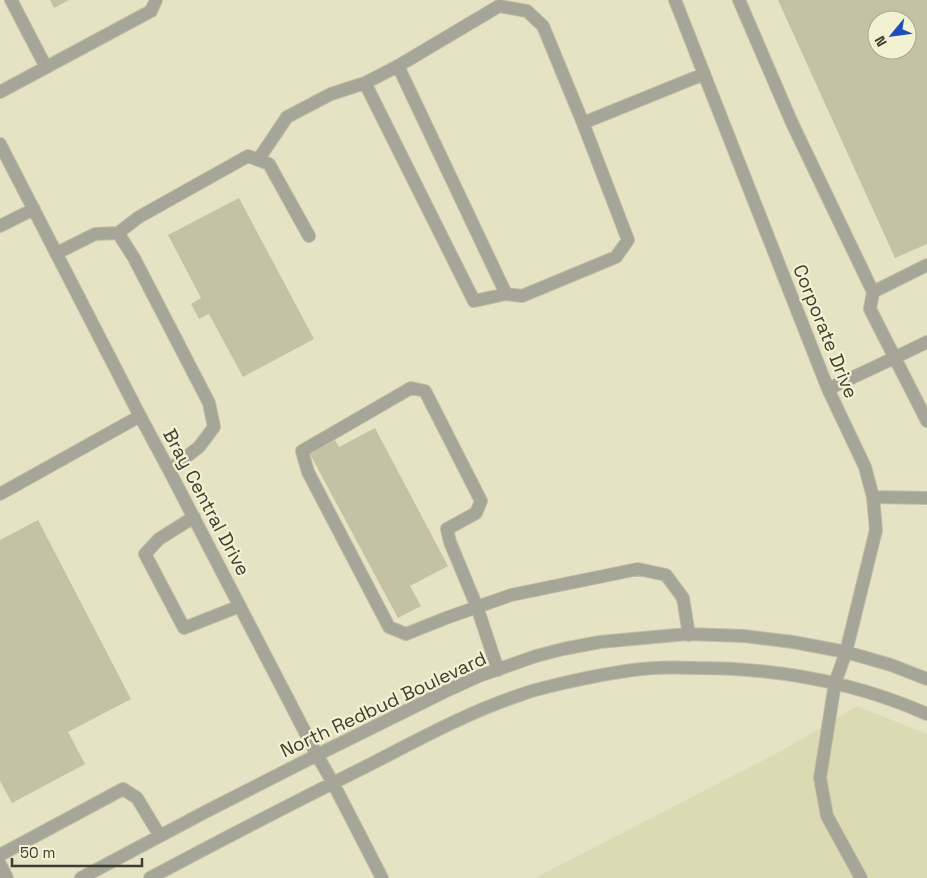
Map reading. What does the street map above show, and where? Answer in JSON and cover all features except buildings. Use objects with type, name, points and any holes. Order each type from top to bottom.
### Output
[{"type":"street","points":[[11,0],[46,67]]},
{"type":"street","points":[[0,92],[151,10],[156,0]]},
{"type":"street","name":"Corporate Drive","points":[[675,0],[828,389],[865,467],[873,497],[876,530],[846,652],[834,683],[820,778],[827,816],[861,878]]},
{"type":"street","points":[[739,0],[792,123],[873,292],[870,309],[927,421]]},
{"type":"street","points":[[258,160],[287,117],[331,94],[365,83],[398,66],[499,6],[527,11],[543,26],[628,240],[616,257],[522,296],[506,294],[474,301],[365,83]]},
{"type":"street","points":[[398,66],[506,294]]},
{"type":"street","points":[[583,123],[704,74]]},
{"type":"street","name":"Bray Central Drive","points":[[0,144],[382,878]]},
{"type":"street","points":[[57,253],[95,234],[118,234],[139,217],[248,156],[269,164],[309,236]]},
{"type":"street","points":[[0,226],[34,208]]},
{"type":"street","points":[[118,234],[134,258],[209,404],[214,427],[199,447],[169,470]]},
{"type":"street","points":[[873,292],[927,265]]},
{"type":"street","points":[[828,389],[927,342]]},
{"type":"street","points":[[498,670],[477,607],[450,542],[447,529],[476,513],[481,501],[425,390],[411,388],[302,451],[308,472],[389,628],[406,634],[477,607],[511,594],[638,569],[666,575],[683,598],[689,634]]},
{"type":"street","points":[[0,494],[140,416]]},
{"type":"street","points":[[873,497],[927,498]]},
{"type":"street","points":[[194,517],[159,540],[145,554],[184,628],[240,606]]},
{"type":"street","name":"North Redbud Boulevard","points":[[81,878],[317,755],[444,692],[479,676],[536,656],[563,649],[600,642],[689,634],[744,636],[793,642],[846,652],[927,679]]},
{"type":"street","points":[[150,878],[460,718],[521,694],[602,675],[662,668],[731,668],[798,675],[881,697],[927,714]]},
{"type":"street","points":[[0,855],[123,789],[137,798],[160,836]]},
{"type":"street","points":[[0,864],[7,878]]},
{"type":"shaded area","points":[[857,706],[927,734],[927,878],[535,878],[783,750]]}]
